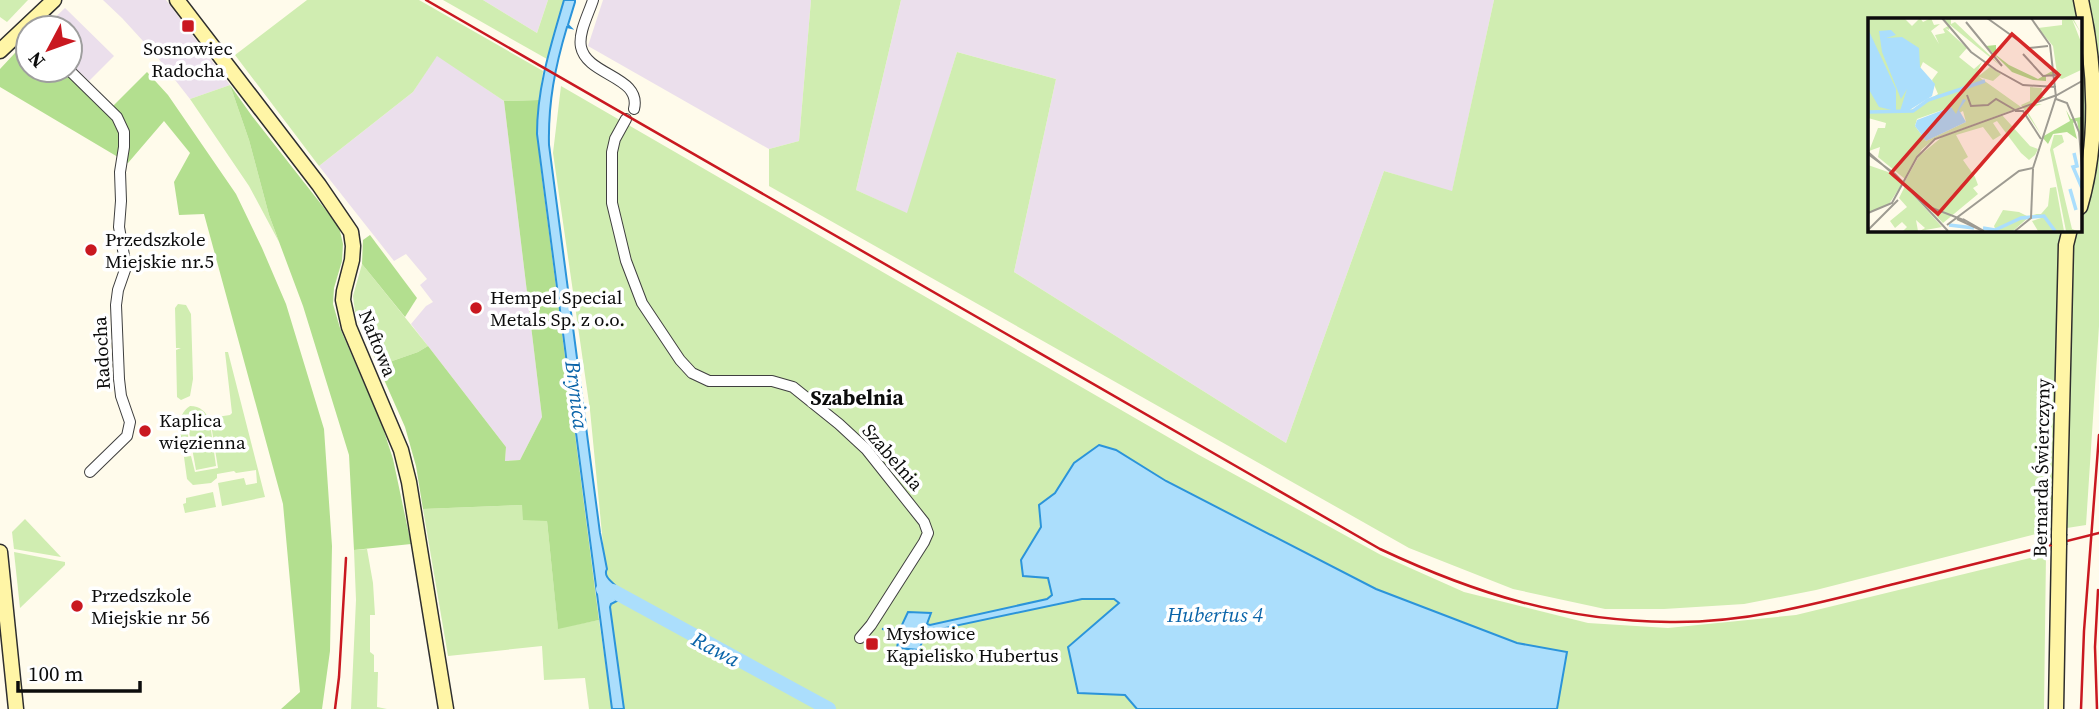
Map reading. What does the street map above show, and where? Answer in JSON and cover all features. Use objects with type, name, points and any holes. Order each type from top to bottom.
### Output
[{"type":"street","points":[[40,14],[54,0]]},
{"type":"street","name":"Naftowa","points":[[177,0],[351,232],[352,260],[344,291],[344,310],[401,450],[410,482],[446,709]]},
{"type":"street","points":[[593,0],[580,40],[581,49],[595,66],[629,88],[636,100],[634,109]]},
{"type":"street","points":[[2081,0],[2098,97],[2094,173],[2082,203]]},
{"type":"street","points":[[0,51],[14,39]]},
{"type":"street","name":"Radocha","points":[[84,84],[117,117],[124,132],[119,227],[127,267],[118,290],[116,314],[121,396],[130,422],[127,436],[90,472]]},
{"type":"street","name":"Szabelnia","points":[[626,119],[615,139],[612,152],[612,203],[625,261],[642,303],[680,360],[692,373],[709,381],[772,381],[793,387],[866,449],[924,522],[928,533],[924,542],[860,638]]},
{"type":"street","name":"Bernarda Świerczyny","points":[[2056,709],[2066,253],[2070,231]]},
{"type":"street","points":[[0,552],[16,709]]},
{"type":"shaded area","points":[[103,0],[166,0],[230,85],[190,99],[154,53]]},
{"type":"shaded area","points":[[483,0],[548,0],[537,33]]},
{"type":"shaded area","points":[[603,0],[811,0],[799,141],[769,149],[588,46]]},
{"type":"shaded area","points":[[901,0],[1494,0],[1452,192],[1384,171],[1286,443],[1014,272],[1056,79],[957,52],[908,214],[856,190]]},
{"type":"shaded area","points":[[65,8],[71,14],[59,14]]},
{"type":"shaded area","points":[[84,27],[114,56],[89,81],[84,76]]},
{"type":"shaded area","points":[[437,55],[504,101],[542,417],[520,460],[505,461],[506,447],[411,324],[426,306],[433,302],[420,285],[427,279],[406,254],[394,261],[319,166],[413,92]]},
{"type":"green space","points":[[0,0],[28,0],[7,22],[0,17]]},
{"type":"green space","points":[[307,0],[419,0],[543,71],[539,100],[504,101],[437,56],[413,92],[319,166],[235,55]]},
{"type":"green space","points":[[443,0],[483,0],[537,33],[548,0],[564,0],[547,59]]},
{"type":"green space","points":[[811,0],[901,0],[856,190],[907,213],[957,52],[1056,79],[1014,272],[1286,443],[1384,171],[1452,191],[1494,0],[2099,0],[2099,326],[2086,525],[2048,531],[1816,590],[1744,604],[1664,609],[1605,609],[1513,589],[1409,548],[769,186],[769,149],[799,141]]},
{"type":"green space","points":[[14,54],[14,84],[78,84],[107,112],[147,72],[168,95],[236,194],[286,304],[324,429],[332,546],[330,651],[322,709],[281,709],[300,692],[283,504],[204,214],[179,215],[174,182],[190,153],[164,121],[128,163],[0,87],[0,69]]},
{"type":"green space","points":[[230,85],[279,242],[249,186],[190,99]]},
{"type":"green space","points":[[230,85],[339,227],[343,244],[342,261],[334,288],[333,304],[340,328],[382,425],[393,459],[411,544],[354,550],[349,455],[303,306],[269,215],[249,140]]},
{"type":"green space","points":[[561,86],[1199,455],[1381,555],[1464,592],[1588,623],[1668,628],[1796,615],[2046,554],[2044,709],[1557,709],[1567,652],[1517,643],[1376,589],[1166,481],[1116,450],[1074,463],[1055,493],[1039,505],[1041,527],[1021,560],[1048,578],[1053,595],[1048,599],[930,625],[927,624],[931,614],[908,613],[919,650],[926,632],[1082,599],[1115,599],[1120,603],[1068,647],[1078,693],[1125,695],[1137,709],[833,709],[637,602],[606,575],[590,410],[553,153]]},
{"type":"green space","points":[[539,100],[537,134],[541,171],[599,620],[558,629],[547,521],[523,520],[522,505],[423,509],[416,466],[405,427],[378,366],[428,346],[506,447],[505,461],[520,460],[542,417],[504,101]]},
{"type":"green space","points":[[370,235],[417,298],[405,317],[362,264],[363,240]]},
{"type":"green space","points":[[362,264],[428,346],[378,366],[355,312],[353,296]]},
{"type":"green space","points":[[178,304],[186,305],[191,314],[193,379],[190,396],[181,400],[177,397],[176,350],[181,348],[176,348],[175,308]]},
{"type":"green space","points":[[225,352],[228,352],[265,497],[222,506],[218,483],[244,478],[246,485],[257,483],[256,470],[217,474],[217,478],[211,483],[193,485],[187,479],[184,457],[191,456],[195,472],[218,468],[210,418],[232,413]]},
{"type":"green space","points":[[190,406],[202,410],[209,421],[186,425],[191,452],[184,453],[180,421]]},
{"type":"green space","points":[[210,423],[216,466],[196,470],[188,426]]},
{"type":"green space","points":[[213,492],[216,507],[185,513],[183,504],[186,503],[186,498]]},
{"type":"green space","points":[[522,505],[547,521],[558,628],[599,620],[612,709],[589,709],[585,678],[544,680],[542,646],[448,656],[423,509]]},
{"type":"green space","points":[[25,519],[61,557],[14,549],[12,532]]},
{"type":"green space","points":[[367,549],[375,615],[370,615],[370,652],[374,655],[374,672],[378,672],[377,707],[387,709],[351,709],[356,600],[354,550]]},
{"type":"green space","points":[[14,552],[65,562],[20,608]]},
{"type":"green space","points":[[617,601],[635,606],[825,709],[624,709],[610,607]]},
{"type":"water","name":"Brynica","points":[[564,0],[575,2],[568,25],[571,28],[567,27],[553,85],[549,145],[606,574],[616,586],[609,591],[617,601],[610,607],[624,709],[612,709],[537,134],[542,83]]},
{"type":"water","name":"Hubertus 4","points":[[1099,445],[1116,450],[1166,481],[1376,589],[1517,643],[1567,652],[1557,709],[1137,709],[1125,695],[1078,693],[1068,647],[1119,603],[1114,599],[1082,599],[926,632],[919,650],[897,648],[900,629],[908,612],[931,613],[927,624],[930,625],[1047,599],[1052,595],[1048,578],[1023,576],[1021,560],[1041,527],[1039,505],[1055,493],[1074,463]]},
{"type":"waterway","name":"Rawa","points":[[603,589],[613,591],[829,709]]},
{"type":"waterway","points":[[883,629],[900,629]]},
{"type":"waterway","name":"Rawa","points":[[794,690],[796,686]]},
{"type":"railway","points":[[426,0],[1380,549],[1486,592],[1593,617],[1670,622],[1727,619],[1811,605],[2099,533]]},
{"type":"railway","points":[[2081,709],[2084,631],[2099,435]]},
{"type":"railway","points":[[335,709],[346,558]]},
{"type":"railway","points":[[2097,709],[2095,647],[2098,590]]},
{"type":"place","name":"Sosnowiec Radocha","points":[[188,26]]},
{"type":"place","name":"Przedszkole Miejskie nr.5","points":[[91,250]]},
{"type":"place","name":"Hempel Special Metals Sp. z o.o.","points":[[476,308]]},
{"type":"place","name":"Kaplica więzienna","points":[[145,431]]},
{"type":"place","name":"Przedszkole Miejskie nr 56","points":[[77,606]]},
{"type":"place","name":"Mysłowice Kąpielisko Hubertus","points":[[872,644]]},
{"type":"district","name":"Szabelnia","points":[[857,397]]}]
